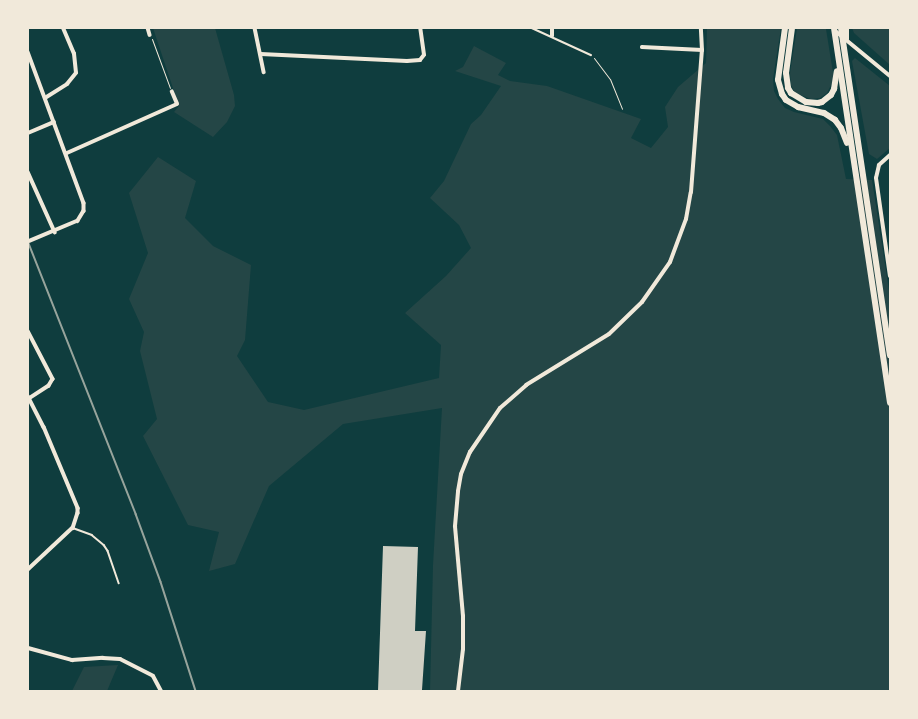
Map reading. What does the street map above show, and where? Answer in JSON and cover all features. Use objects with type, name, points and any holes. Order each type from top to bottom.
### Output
[{"type":"highway","points":[[785,28],[778,80],[782,94],[786,100],[798,107],[824,113],[835,120],[845,135],[854,167]]},
{"type":"highway","points":[[792,28],[787,61],[786,81],[792,93],[800,100],[818,103],[830,95],[836,84],[838,54]]},
{"type":"highway","points":[[832,28],[838,54],[890,403]]},
{"type":"highway","points":[[841,28],[890,355]]},
{"type":"highway","points":[[846,28],[846,61]]},
{"type":"street","points":[[45,98],[66,84],[76,73],[74,54],[63,28]]},
{"type":"street","points":[[148,28],[150,35]]},
{"type":"street","points":[[255,28],[264,72]]},
{"type":"street","points":[[261,54],[407,61],[420,60],[424,55],[420,28]]},
{"type":"street","points":[[552,28],[552,36]]},
{"type":"street","points":[[458,691],[463,649],[463,616],[455,526],[458,491],[470,452],[500,408],[526,385],[609,334],[642,302],[670,262],[686,219],[691,192],[702,50],[701,28]]},
{"type":"street","points":[[832,28],[890,76]]},
{"type":"street","points":[[642,47],[702,50]]},
{"type":"street","points":[[28,52],[83,197],[84,210],[78,221],[41,238],[28,242]]},
{"type":"street","points":[[67,153],[177,104],[172,92]]},
{"type":"street","points":[[28,133],[54,122]]},
{"type":"street","points":[[890,155],[879,165],[876,178],[890,276]]},
{"type":"street","points":[[28,172],[55,232]]},
{"type":"street","points":[[28,331],[53,379],[49,386],[29,397],[44,426],[78,508],[78,518],[73,528],[28,570]]},
{"type":"street","points":[[28,648],[72,660],[103,658],[120,659],[153,676],[161,691]]},
{"type":"lane","points":[[532,28],[591,55]]},
{"type":"lane","points":[[73,528],[92,535],[104,545],[108,551],[119,583]]},
{"type":"path","points":[[150,35],[172,92]]},
{"type":"path","points":[[591,55],[600,64],[610,79],[622,110]]},
{"type":"shaded area","points":[[153,28],[215,28],[234,95],[235,106],[227,122],[213,137],[174,112],[179,106]]},
{"type":"shaded area","points":[[707,28],[781,28],[773,79],[774,91],[778,99],[785,108],[794,112],[823,119],[830,126],[837,135],[846,179],[872,180],[890,297],[890,691],[430,691],[433,565],[442,408],[343,424],[269,486],[235,564],[209,571],[219,532],[188,525],[143,436],[157,419],[140,351],[144,332],[129,299],[148,253],[129,193],[158,157],[196,181],[185,218],[213,246],[251,265],[245,340],[237,356],[268,402],[304,410],[439,378],[441,345],[405,313],[446,276],[471,248],[459,225],[430,198],[444,181],[471,124],[481,115],[501,86],[455,71],[463,67],[474,46],[506,63],[498,75],[510,81],[547,86],[641,119],[631,138],[651,148],[668,127],[665,107],[678,87],[706,63]]},
{"type":"shaded area","points":[[797,28],[826,29],[834,79],[827,93],[820,98],[811,99],[795,93],[791,85],[790,73]]},
{"type":"shaded area","points":[[852,28],[890,28],[890,65],[854,33]]},
{"type":"shaded area","points":[[855,58],[890,86],[890,148],[877,159],[869,154],[852,61]]},
{"type":"shaded area","points":[[118,665],[107,691],[72,691],[84,667]]},
{"type":"building","points":[[383,546],[418,547],[415,631],[426,631],[422,690],[378,691]]},
{"type":"railway","points":[[28,241],[136,514],[161,582],[196,691]]}]
